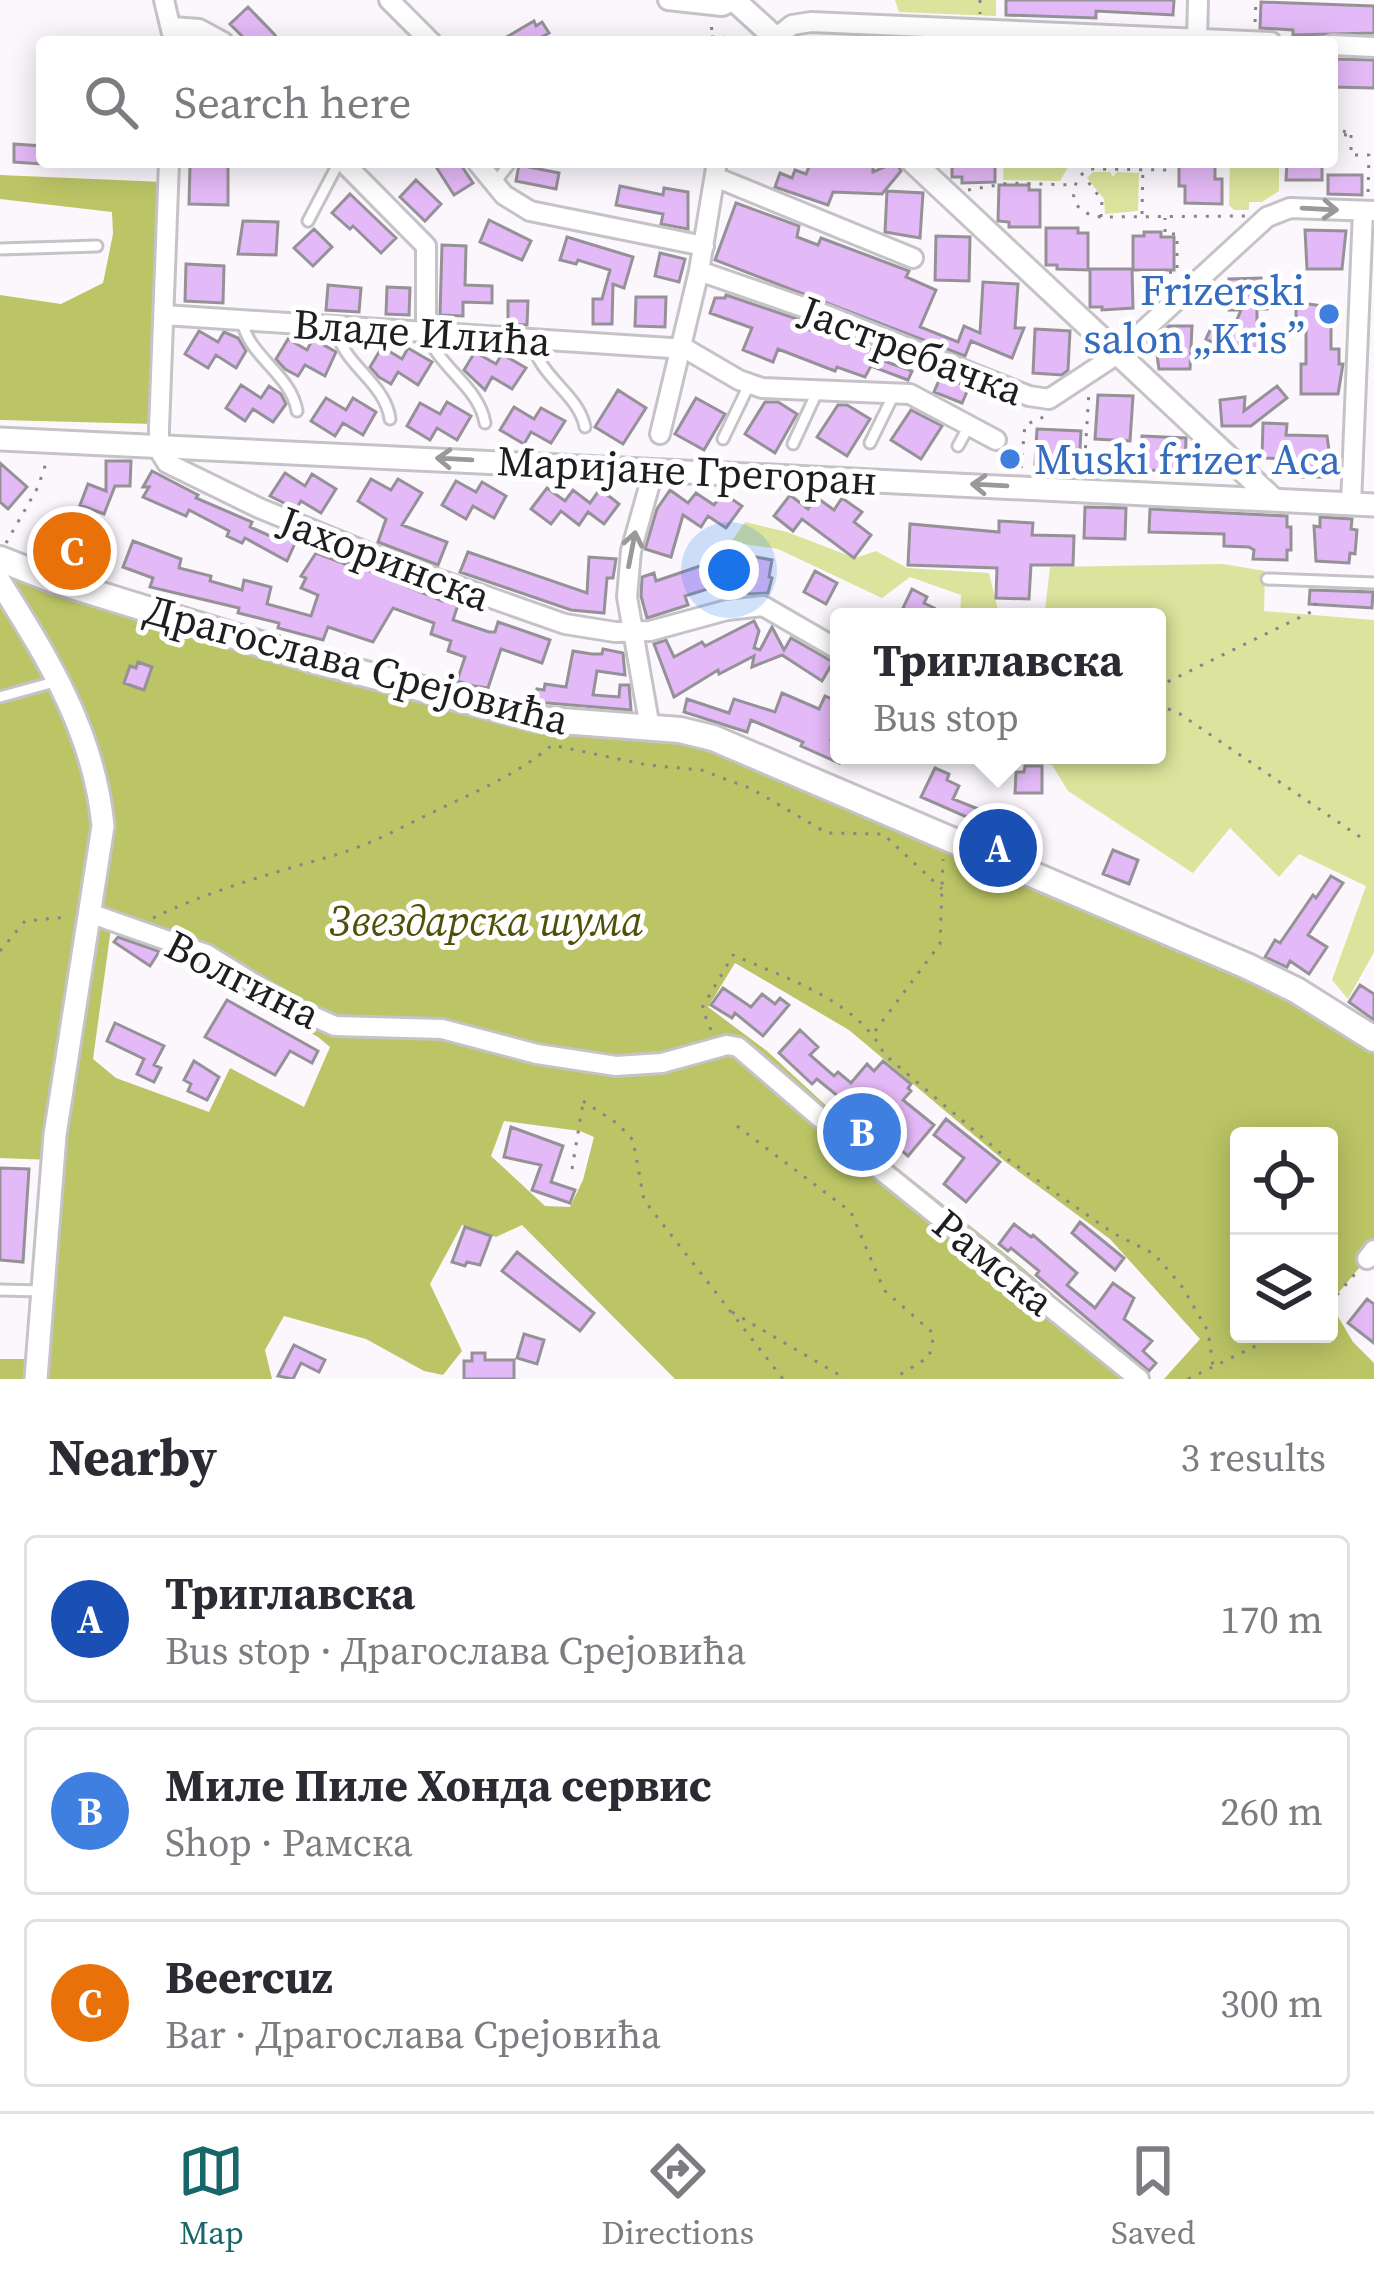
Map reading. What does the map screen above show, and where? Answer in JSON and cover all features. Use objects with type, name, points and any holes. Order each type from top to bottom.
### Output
[{"type":"main road","name":"Драгослава Срејовића","points":[[2,552],[56,581],[308,659],[536,719],[692,732],[728,743],[1247,966],[1296,990],[1374,1039]]},
{"type":"street","points":[[164,0],[173,34],[200,29],[212,36]]},
{"type":"street","points":[[389,0],[425,36]]},
{"type":"street","points":[[668,0],[728,1],[769,36]]},
{"type":"street","points":[[1197,36],[1198,0]]},
{"type":"street","points":[[779,36],[792,25],[811,22],[1032,36]]},
{"type":"street","points":[[1338,45],[1374,47]]},
{"type":"street","points":[[159,444],[170,168]]},
{"type":"street","points":[[347,168],[425,246],[426,331]]},
{"type":"street","points":[[482,168],[517,205],[540,215],[704,246]]},
{"type":"street","points":[[919,168],[1273,499]]},
{"type":"street","points":[[660,434],[699,271],[716,170],[913,258]]},
{"type":"street","points":[[1268,214],[1296,207],[1368,210],[1362,504]]},
{"type":"street","name":"Јастребачка","points":[[699,271],[826,315],[1029,396],[1049,399],[1119,353],[1268,214]]},
{"type":"street","name":"Владе Илића","points":[[164,315],[679,348]]},
{"type":"street","points":[[679,348],[748,385],[910,394],[996,440]]},
{"type":"street","name":"Маријане Грегоран","points":[[0,439],[1362,504]]},
{"type":"street","name":"Јахоринска","points":[[159,444],[161,456],[176,469],[260,508],[403,567],[565,624],[632,632],[747,605],[763,606],[830,645]]},
{"type":"street","points":[[650,728],[626,597],[631,551],[654,469]]},
{"type":"street","points":[[0,581],[61,680],[100,794],[102,845],[83,915],[55,1135],[36,1379]]},
{"type":"street","name":"Волгина","points":[[83,915],[136,927],[225,963],[316,1021],[335,1026],[442,1029],[537,1054],[640,1066],[731,1048]]},
{"type":"street","name":"Рамска","points":[[731,1048],[1138,1379]]},
{"type":"lane","points":[[308,221],[338,168]]},
{"type":"lane","points":[[493,184],[506,168]]},
{"type":"lane","points":[[0,249],[97,246]]},
{"type":"lane","points":[[242,321],[248,340],[292,392],[297,411]]},
{"type":"lane","points":[[336,326],[342,348],[386,400],[390,419]]},
{"type":"lane","points":[[426,331],[435,350],[480,405],[485,423]]},
{"type":"lane","points":[[532,338],[538,361],[582,413],[586,427]]},
{"type":"lane","points":[[723,439],[748,385]]},
{"type":"lane","points":[[793,444],[818,390]]},
{"type":"lane","points":[[869,443],[896,392]]},
{"type":"lane","points":[[958,446],[969,426]]},
{"type":"lane","points":[[1267,579],[1374,583]]},
{"type":"lane","points":[[0,697],[61,680]]},
{"type":"lane","points":[[0,1290],[42,1291]]},
{"type":"path","points":[[980,0],[980,16]]},
{"type":"path","points":[[1256,0],[1263,36]]},
{"type":"path","points":[[712,36],[728,1]]},
{"type":"path","points":[[1338,129],[1351,135]]},
{"type":"path","points":[[1338,134],[1351,135]]},
{"type":"path","points":[[1351,135],[1351,155],[1372,155],[1368,210]]},
{"type":"path","points":[[1079,168],[1102,200],[1101,217]]},
{"type":"path","points":[[1168,168],[1090,169],[1073,185],[1073,199],[1078,208],[1101,217],[1268,214]]},
{"type":"path","points":[[1142,217],[1143,169]]},
{"type":"path","points":[[960,191],[1010,183],[1073,185]]},
{"type":"path","points":[[1162,302],[1155,295],[1155,273],[1177,272],[1177,234],[1165,234],[1165,217]]},
{"type":"path","points":[[1083,479],[1091,375]]},
{"type":"path","points":[[1020,476],[1023,430],[1033,420],[1046,418],[1049,399]]},
{"type":"path","points":[[1016,428],[1023,430]]},
{"type":"path","points":[[2,552],[38,487],[49,456]]},
{"type":"path","points":[[1166,682],[1316,610],[1317,581]]},
{"type":"path","points":[[1166,708],[1366,841]]},
{"type":"path","points":[[136,927],[188,901],[369,842],[522,770],[552,745],[647,765],[701,770],[752,789],[827,833],[883,833],[942,889]]},
{"type":"path","points":[[874,1033],[940,944],[943,859],[951,840]]},
{"type":"path","points":[[0,951],[26,921],[83,915]]},
{"type":"path","points":[[731,1048],[702,1007],[734,955],[809,988],[874,1033],[884,1054],[1010,1161],[1113,1232],[1154,1254],[1181,1285],[1208,1331],[1213,1366]]},
{"type":"path","points":[[572,1169],[583,1101],[618,1124],[632,1140],[644,1200],[783,1379]]},
{"type":"path","points":[[737,1126],[851,1212],[884,1290],[934,1334],[928,1357],[892,1379]]},
{"type":"path","points":[[1338,1293],[1371,1254]]},
{"type":"path","points":[[730,1311],[846,1379]]},
{"type":"path","points":[[1188,1379],[1261,1343]]},
{"type":"green space","points":[[895,0],[996,0],[996,16],[899,12]]},
{"type":"green space","points":[[1004,168],[1068,168],[1060,181],[1003,180]]},
{"type":"green space","points":[[1230,168],[1279,168],[1279,191],[1262,202],[1249,202],[1249,210],[1234,210],[1229,205]]},
{"type":"green space","points":[[1093,172],[1110,172],[1113,177],[1117,172],[1139,173],[1138,211],[1105,214],[1104,199],[1087,178]]},
{"type":"green space","points":[[0,175],[163,182],[154,424],[0,420],[0,295],[61,304],[103,283],[113,234],[112,212],[0,199]]},
{"type":"green space","points":[[745,522],[855,558],[876,551],[907,568],[989,573],[998,608],[960,608],[961,595],[910,577],[882,598],[778,549],[731,542]]},
{"type":"green space","points":[[1223,564],[1265,571],[1264,611],[1374,620],[1374,952],[1348,999],[1332,980],[1366,886],[1299,854],[1279,877],[1230,828],[1193,873],[1068,791],[1052,765],[1046,764],[1166,764],[1166,608],[1045,608],[1050,567]]},
{"type":"green space","name":"Звездарска шума","points":[[22,573],[323,667],[717,748],[1257,975],[1374,1049],[1374,1250],[1338,1293],[1338,1127],[1230,1127],[1230,1343],[1338,1343],[1338,1317],[1353,1342],[1374,1363],[1374,1379],[1164,1379],[1200,1339],[1110,1239],[1007,1163],[849,1030],[735,963],[708,1007],[767,1051],[870,1146],[1023,1268],[1151,1379],[675,1379],[522,1225],[496,1237],[462,1225],[430,1284],[462,1351],[443,1375],[424,1371],[366,1339],[284,1316],[265,1350],[272,1379],[0,1379],[0,1359],[37,1359],[52,1160],[0,1158],[0,584]],"holes":[[[112,921],[330,1047],[304,1107],[230,1068],[209,1112],[116,1078],[93,1059]],[[504,1121],[594,1137],[570,1207],[545,1206],[491,1156]]]},
{"type":"building","points":[[1006,0],[1174,0],[1173,15],[1096,11],[1096,18],[1006,15]]},
{"type":"building","points":[[1261,2],[1374,6],[1374,33],[1293,35],[1293,30],[1260,28]]},
{"type":"building","points":[[248,7],[276,36],[242,36],[230,24]]},
{"type":"building","points":[[534,21],[536,26],[542,22],[549,33],[544,36],[508,36]]},
{"type":"building","points":[[1338,59],[1374,60],[1374,88],[1338,87]]},
{"type":"building","points":[[14,144],[36,146],[36,164],[14,162]]},
{"type":"building","points":[[190,168],[228,168],[228,205],[189,204]]},
{"type":"building","points":[[437,168],[463,168],[473,183],[454,195]]},
{"type":"building","points":[[518,168],[559,173],[556,189],[516,181]]},
{"type":"building","points":[[808,168],[901,171],[882,194],[833,192],[828,205],[775,187],[780,173],[792,178],[795,170],[806,174]]},
{"type":"building","points":[[952,168],[995,168],[995,182],[962,183],[962,177],[952,177]]},
{"type":"building","points":[[1179,168],[1215,168],[1215,179],[1222,179],[1222,204],[1185,203],[1185,186],[1179,186]]},
{"type":"building","points":[[1287,168],[1322,168],[1322,180],[1286,180]]},
{"type":"building","points":[[1328,175],[1362,175],[1362,195],[1328,194]]},
{"type":"building","points":[[416,180],[441,204],[425,221],[400,197]]},
{"type":"building","points":[[999,185],[1029,185],[1029,190],[1040,190],[1040,227],[1009,227],[1009,222],[998,221]]},
{"type":"building","points":[[620,186],[663,195],[664,188],[688,192],[688,229],[661,224],[663,214],[616,205]]},
{"type":"building","points":[[887,191],[923,193],[920,238],[885,232]]},
{"type":"building","points":[[350,194],[396,238],[381,253],[332,213]]},
{"type":"building","points":[[736,203],[799,226],[797,237],[818,245],[821,238],[909,271],[906,277],[936,290],[920,327],[958,342],[964,326],[980,333],[983,282],[1018,284],[1015,328],[1024,328],[1012,358],[971,341],[965,356],[715,260]]},
{"type":"building","points":[[489,220],[531,241],[522,260],[480,242]]},
{"type":"building","points":[[243,221],[278,222],[276,255],[238,254]]},
{"type":"building","points":[[1046,228],[1078,228],[1078,233],[1088,233],[1088,270],[1046,265]]},
{"type":"building","points":[[314,229],[332,247],[313,266],[294,248]]},
{"type":"building","points":[[1305,230],[1346,231],[1342,269],[1307,269]]},
{"type":"building","points":[[1144,232],[1174,237],[1174,270],[1133,270],[1133,236],[1144,236]]},
{"type":"building","points":[[936,236],[970,237],[969,281],[935,280]]},
{"type":"building","points":[[567,237],[633,257],[624,288],[613,284],[612,324],[593,324],[593,299],[602,299],[610,270],[560,260]]},
{"type":"building","points":[[442,245],[466,246],[465,285],[492,286],[492,303],[463,302],[463,316],[440,315]]},
{"type":"building","points":[[660,253],[685,259],[679,282],[655,276]]},
{"type":"building","points":[[186,264],[224,266],[223,303],[185,301]]},
{"type":"building","points":[[1090,269],[1132,269],[1133,308],[1090,307]]},
{"type":"building","points":[[1229,279],[1267,282],[1267,309],[1257,309],[1257,335],[1279,335],[1278,356],[1239,355],[1206,339],[1211,328],[1230,336],[1241,310],[1229,310]]},
{"type":"building","points":[[328,285],[361,288],[359,312],[326,310]]},
{"type":"building","points":[[387,287],[410,288],[409,315],[386,314]]},
{"type":"building","points":[[726,295],[812,324],[810,330],[886,354],[884,361],[912,371],[908,380],[871,366],[865,377],[778,349],[773,362],[743,350],[752,328],[710,313],[715,298]]},
{"type":"building","points":[[636,297],[666,297],[665,327],[635,326]]},
{"type":"building","points":[[508,301],[528,301],[527,325],[508,324]]},
{"type":"building","points":[[1301,303],[1331,307],[1331,349],[1339,349],[1339,364],[1343,364],[1338,394],[1301,394],[1306,331],[1296,331],[1296,308]]},
{"type":"building","points":[[1169,326],[1192,326],[1190,369],[1159,369],[1155,341],[1160,341],[1159,334]]},
{"type":"building","points":[[1035,329],[1070,331],[1068,370],[1062,375],[1033,373]]},
{"type":"building","points":[[199,331],[218,342],[224,332],[238,338],[246,351],[236,368],[216,355],[208,368],[185,354]]},
{"type":"building","points":[[288,339],[307,350],[313,339],[336,352],[325,376],[305,365],[298,376],[285,369],[276,359]]},
{"type":"building","points":[[382,347],[402,359],[408,348],[432,362],[418,385],[398,372],[391,384],[379,377],[370,367]]},
{"type":"building","points":[[475,352],[496,364],[502,354],[526,368],[512,389],[492,377],[485,390],[464,370]]},
{"type":"building","points":[[941,376],[969,387],[962,403],[934,392]]},
{"type":"building","points":[[241,385],[261,398],[269,386],[281,394],[286,404],[273,422],[253,409],[245,421],[226,408]]},
{"type":"building","points":[[1277,386],[1287,398],[1251,426],[1222,426],[1220,400],[1245,397],[1244,411]]},
{"type":"building","points":[[618,390],[646,408],[623,444],[595,427]]},
{"type":"building","points":[[1098,395],[1133,396],[1130,441],[1095,439]]},
{"type":"building","points":[[326,398],[346,410],[353,398],[376,412],[363,435],[343,423],[335,436],[311,421]]},
{"type":"building","points":[[696,398],[725,414],[704,450],[675,434]]},
{"type":"building","points":[[447,402],[471,416],[457,440],[437,428],[430,440],[407,426],[420,403],[440,414]]},
{"type":"building","points":[[765,402],[778,402],[797,414],[775,453],[745,434]]},
{"type":"building","points":[[838,405],[847,405],[870,419],[847,456],[817,437]]},
{"type":"building","points":[[514,407],[534,419],[541,408],[565,421],[551,443],[531,432],[524,444],[500,430]]},
{"type":"building","points":[[911,410],[942,426],[921,459],[891,440]]},
{"type":"building","points":[[1263,423],[1287,424],[1286,435],[1327,436],[1331,464],[1326,464],[1326,477],[1297,477],[1293,459],[1262,458]]},
{"type":"building","points":[[1037,429],[1081,431],[1079,466],[1035,464]]},
{"type":"building","points":[[1142,436],[1186,438],[1185,471],[1141,470]]},
{"type":"building","points":[[106,461],[131,461],[130,486],[115,486],[104,514],[80,505],[88,484],[106,491]]},
{"type":"building","points":[[0,463],[27,487],[8,509],[0,502]]},
{"type":"building","points":[[152,471],[198,495],[196,498],[252,522],[250,527],[296,541],[287,561],[245,538],[242,543],[227,536],[229,531],[189,510],[186,516],[143,497]]},
{"type":"building","points":[[285,473],[305,486],[312,474],[336,489],[321,513],[301,501],[296,509],[270,496]]},
{"type":"building","points":[[371,479],[391,490],[398,479],[422,493],[402,525],[447,542],[438,565],[378,542],[386,519],[358,501]]},
{"type":"building","points":[[456,481],[476,492],[482,482],[506,496],[494,518],[473,506],[466,519],[442,505]]},
{"type":"building","points":[[547,488],[565,501],[573,490],[590,503],[600,489],[619,504],[604,524],[588,512],[579,525],[561,511],[551,524],[531,509]]},
{"type":"building","points":[[670,490],[688,503],[696,493],[714,505],[723,493],[742,506],[726,528],[708,516],[701,527],[683,515],[671,557],[645,549],[657,509]]},
{"type":"building","points":[[790,495],[808,509],[816,497],[834,510],[842,498],[862,512],[854,522],[871,535],[854,558],[802,519],[793,531],[774,516]]},
{"type":"building","points":[[1085,507],[1126,508],[1125,539],[1084,538]]},
{"type":"building","points":[[1150,509],[1287,516],[1291,550],[1287,550],[1287,560],[1253,559],[1254,550],[1249,547],[1224,546],[1224,534],[1149,532]]},
{"type":"building","points":[[56,515],[84,523],[74,555],[47,547]]},
{"type":"building","points":[[1320,517],[1352,519],[1351,529],[1357,530],[1355,554],[1350,553],[1349,563],[1316,561],[1314,526],[1320,527]]},
{"type":"building","points":[[999,521],[1033,523],[1032,535],[1074,536],[1073,565],[1031,565],[1029,599],[996,598],[997,568],[908,565],[910,524],[999,532]]},
{"type":"building","points":[[133,541],[181,559],[179,568],[211,576],[210,581],[242,590],[244,580],[271,587],[267,604],[311,616],[318,595],[301,588],[306,578],[301,576],[316,553],[442,601],[443,596],[459,602],[453,620],[489,632],[495,632],[498,622],[550,640],[542,663],[501,649],[488,688],[474,686],[457,681],[465,657],[448,651],[451,641],[431,634],[434,623],[393,608],[373,642],[328,627],[323,640],[278,628],[279,623],[238,613],[239,608],[150,587],[153,578],[123,567]]},
{"type":"building","points":[[468,552],[587,593],[589,557],[616,559],[613,578],[607,578],[604,613],[571,610],[460,572]]},
{"type":"building","points":[[756,557],[772,560],[768,593],[748,594]]},
{"type":"building","points":[[709,563],[712,574],[732,567],[742,595],[724,597],[720,585],[685,596],[688,605],[647,618],[642,577],[654,573],[656,581]]},
{"type":"building","points":[[815,571],[837,583],[826,604],[804,592]]},
{"type":"building","points":[[912,589],[927,597],[924,603],[934,608],[903,608]]},
{"type":"building","points":[[1310,590],[1373,592],[1372,608],[1309,604]]},
{"type":"building","points":[[754,621],[759,631],[754,648],[760,650],[772,627],[784,650],[791,638],[830,660],[830,667],[822,681],[782,655],[752,667],[754,656],[719,674],[718,670],[674,697],[654,644],[666,640],[674,657],[702,642],[705,646]]},
{"type":"building","points":[[603,649],[623,653],[625,675],[597,671],[593,695],[619,697],[620,685],[629,685],[631,710],[535,702],[537,689],[544,690],[545,684],[566,687],[573,651],[602,654]]},
{"type":"building","points":[[138,662],[152,667],[144,690],[124,683],[130,666],[136,668]]},
{"type":"building","points":[[782,693],[819,709],[825,696],[830,698],[830,759],[751,720],[747,732],[684,712],[687,699],[729,713],[734,699],[775,712]]},
{"type":"building","points":[[1025,766],[1042,766],[1042,793],[1015,793],[1016,772],[1024,772]]},
{"type":"building","points":[[935,768],[959,786],[953,799],[1003,819],[1002,823],[1023,833],[1026,825],[1037,830],[1026,854],[963,827],[967,817],[921,797]]},
{"type":"building","points":[[1113,850],[1138,860],[1129,884],[1103,874]]},
{"type":"building","points":[[1331,876],[1343,883],[1308,935],[1327,947],[1309,974],[1290,961],[1287,967],[1265,957],[1275,940],[1280,943]]},
{"type":"building","points":[[118,937],[159,952],[150,966],[114,942]]},
{"type":"building","points":[[1360,985],[1374,994],[1374,1020],[1349,1002]]},
{"type":"building","points":[[723,988],[751,1007],[762,994],[775,1004],[780,998],[789,1005],[763,1036],[735,1013],[732,1018],[711,1005]]},
{"type":"building","points":[[227,1000],[318,1051],[312,1063],[290,1051],[275,1075],[205,1037]]},
{"type":"building","points":[[115,1023],[164,1046],[154,1065],[161,1068],[154,1082],[137,1074],[144,1059],[107,1041]]},
{"type":"building","points":[[800,1030],[818,1047],[810,1055],[834,1076],[838,1072],[851,1083],[867,1064],[874,1071],[883,1061],[911,1084],[903,1100],[934,1125],[908,1156],[873,1123],[867,1130],[853,1118],[848,1124],[830,1108],[839,1097],[817,1079],[812,1084],[779,1053]]},
{"type":"building","points":[[194,1061],[219,1077],[207,1100],[188,1091],[191,1084],[184,1080]]},
{"type":"building","points":[[946,1119],[1000,1162],[966,1202],[944,1184],[964,1158],[934,1135]]},
{"type":"building","points":[[511,1127],[563,1146],[551,1182],[575,1190],[570,1203],[532,1190],[541,1165],[504,1157]]},
{"type":"building","points":[[0,1168],[29,1169],[23,1262],[0,1260]]},
{"type":"building","points":[[1080,1222],[1124,1258],[1115,1270],[1072,1233]]},
{"type":"building","points":[[1014,1224],[1077,1273],[1067,1285],[1095,1308],[1113,1283],[1134,1298],[1124,1319],[1152,1341],[1143,1351],[1156,1363],[1149,1371],[1036,1275],[1039,1271],[999,1244]]},
{"type":"building","points":[[465,1227],[491,1236],[480,1265],[452,1262]]},
{"type":"building","points":[[517,1252],[594,1313],[580,1331],[502,1271]]},
{"type":"building","points":[[1367,1299],[1374,1304],[1374,1343],[1348,1323]]},
{"type":"building","points":[[524,1334],[544,1340],[537,1364],[517,1358]]},
{"type":"building","points":[[294,1345],[325,1360],[319,1372],[301,1363],[293,1379],[278,1376]]},
{"type":"building","points":[[472,1353],[485,1353],[485,1360],[514,1360],[514,1379],[464,1379],[464,1361],[472,1361]]},
{"type":"place","name":"Frizerski salon „Kris”","points":[[1329,314]]},
{"type":"place","name":"Muski frizer Aca","points":[[1010,459]]},
{"type":"place","name":"Beercuz","points":[[72,551]]},
{"type":"place","name":"Триглавска","points":[[998,848]]},
{"type":"place","name":"Миле Пиле Хонда сервис","points":[[862,1132]]}]
